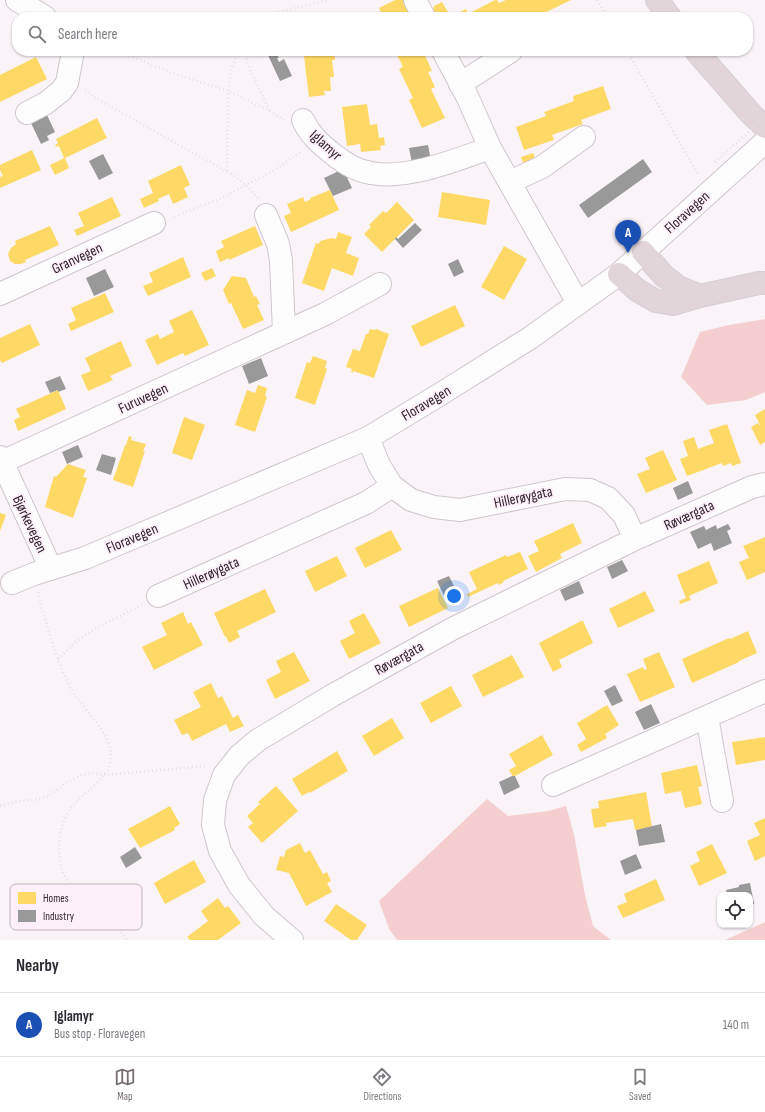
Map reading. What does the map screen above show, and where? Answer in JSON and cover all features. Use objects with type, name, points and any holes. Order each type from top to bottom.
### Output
[{"type":"highway","points":[[657,0],[666,12]]},
{"type":"highway","points":[[701,56],[761,120],[765,137]]},
{"type":"highway","points":[[643,252],[664,276],[680,288],[700,296]]},
{"type":"highway","points":[[619,274],[637,290],[656,300],[673,304],[763,281]]},
{"type":"street","points":[[17,0],[37,12]]},
{"type":"street","points":[[415,0],[421,12]]},
{"type":"street","points":[[27,113],[46,103],[61,91],[67,83],[72,56]]},
{"type":"street","points":[[446,56],[490,148],[578,303]]},
{"type":"street","points":[[460,84],[503,56]]},
{"type":"street","name":"Iglamyr","points":[[309,130],[337,158],[352,167],[371,173],[391,175],[411,172],[452,161],[490,148]]},
{"type":"street","points":[[510,182],[542,166],[584,138]]},
{"type":"street","name":"Floravegen","points":[[12,584],[43,571],[85,558],[368,438],[439,396],[517,346],[619,274],[643,252],[717,168],[765,142]]},
{"type":"street","points":[[266,215],[278,244],[281,260],[284,333]]},
{"type":"street","name":"Granvegen","points":[[0,294],[154,223]]},
{"type":"street","name":"Furuvegen","points":[[1,460],[325,314],[380,284]]},
{"type":"street","name":"Hillerøygata","points":[[368,438],[379,465],[392,486],[411,500],[434,507],[460,510],[565,488],[590,490],[608,498],[624,515],[635,539]]},
{"type":"street","name":"Bjørkevegen","points":[[1,460],[43,571]]},
{"type":"street","name":"Røværgata","points":[[292,940],[264,916],[239,885],[220,851],[214,825],[215,800],[224,775],[239,756],[258,740],[340,691],[452,629],[635,539],[752,487],[765,484]]},
{"type":"street","name":"Hillerøygata","points":[[158,596],[366,503],[392,486]]},
{"type":"street","points":[[553,785],[765,691]]},
{"type":"street","points":[[707,717],[722,801]]},
{"type":"path","points":[[278,12],[328,0]]},
{"type":"path","points":[[597,0],[604,12]]},
{"type":"path","points":[[130,56],[172,73],[228,91],[271,112],[288,123],[309,130],[275,170],[246,184],[226,196],[177,217],[154,223]]},
{"type":"path","points":[[227,172],[228,91],[232,70],[237,56]]},
{"type":"path","points":[[245,56],[249,68],[271,112]]},
{"type":"path","points":[[630,56],[699,176],[704,171]]},
{"type":"path","points":[[68,78],[97,99],[246,184],[256,195],[266,215]]},
{"type":"path","points":[[717,168],[761,120]]},
{"type":"path","points":[[43,571],[44,619],[58,659],[71,688],[105,736],[112,755],[110,765],[104,775],[81,797],[64,821],[60,842],[61,865],[66,879],[70,884]]},
{"type":"path","points":[[58,659],[76,642],[94,629],[158,596]]},
{"type":"path","points":[[0,806],[19,801],[41,799],[50,795],[66,783],[91,773],[104,775],[232,764]]},
{"type":"path","points":[[117,930],[127,940]]},
{"type":"shaded area","points":[[765,319],[765,392],[746,400],[707,405],[681,377],[700,332]]},
{"type":"shaded area","points":[[487,799],[508,816],[548,811],[566,806],[574,834],[585,895],[593,926],[611,940],[397,940],[389,929],[379,901]]},
{"type":"shaded area","points":[[765,922],[765,940],[725,940],[753,928]]},
{"type":"building: Homes","points":[[395,0],[403,0],[409,12],[381,12],[379,8]]},
{"type":"building: Homes","points":[[495,0],[499,3],[506,0],[571,0],[546,12],[472,12]]},
{"type":"building: Homes","points":[[442,2],[448,12],[434,12],[434,6]]},
{"type":"building: Homes","points":[[466,9],[467,12],[460,12]]},
{"type":"building: Homes","points":[[304,56],[335,56],[335,60],[332,60],[334,77],[330,77],[331,91],[324,91],[325,95],[309,97]]},
{"type":"building: Homes","points":[[398,56],[425,56],[432,71],[428,72],[435,87],[431,89],[445,118],[422,128],[409,100],[413,98],[399,69],[403,67]]},
{"type":"building: Homes","points":[[36,57],[47,79],[0,102],[0,75]]},
{"type":"building: Homes","points":[[603,86],[611,109],[581,120],[583,124],[552,135],[554,140],[524,150],[516,127],[546,116],[544,112],[574,101],[573,96]]},
{"type":"building: Homes","points":[[367,104],[370,125],[377,124],[379,138],[384,137],[385,145],[380,146],[381,150],[361,152],[360,144],[347,146],[342,107]]},
{"type":"building: Homes","points":[[97,118],[107,138],[65,158],[69,168],[55,175],[50,165],[64,158],[59,146],[57,147],[55,145],[58,143],[56,139]]},
{"type":"building: Homes","points":[[32,150],[41,170],[0,188],[0,177],[3,176],[0,170],[0,165]]},
{"type":"building: Homes","points":[[533,153],[536,160],[524,165],[521,157]]},
{"type":"building: Homes","points":[[181,165],[190,185],[184,188],[188,197],[173,204],[169,194],[158,199],[159,201],[144,208],[140,199],[153,193],[148,181]]},
{"type":"building: Homes","points":[[330,190],[339,210],[291,232],[284,216],[291,213],[287,204],[303,197],[305,202],[311,199],[310,198]]},
{"type":"building: Homes","points":[[442,192],[490,200],[486,225],[438,217]]},
{"type":"building: Homes","points":[[112,197],[121,216],[77,236],[74,230],[84,226],[78,213]]},
{"type":"building: Homes","points":[[397,202],[414,220],[382,252],[364,234],[371,227],[369,225],[383,211],[386,213]]},
{"type":"building: Homes","points":[[50,226],[59,245],[25,260],[26,262],[21,264],[15,264],[10,261],[8,254],[11,248],[16,244],[15,241]]},
{"type":"building: Homes","points":[[255,226],[263,245],[229,260],[229,258],[220,262],[216,251],[224,247],[221,241]]},
{"type":"building: Homes","points":[[338,232],[352,237],[346,253],[359,258],[353,276],[332,268],[324,291],[302,283],[316,243],[319,244],[320,241],[332,238],[336,239]]},
{"type":"building: Homes","points":[[504,246],[527,259],[504,300],[481,287]]},
{"type":"building: Homes","points":[[183,257],[191,277],[148,296],[143,286],[153,282],[149,273]]},
{"type":"building: Homes","points":[[212,268],[216,276],[205,281],[201,273]]},
{"type":"building: Homes","points":[[232,276],[246,278],[254,297],[256,296],[260,304],[257,305],[264,320],[243,329],[223,290]]},
{"type":"building: Homes","points":[[105,293],[114,312],[71,331],[68,324],[76,320],[71,308]]},
{"type":"building: Homes","points":[[455,305],[465,326],[421,347],[411,326]]},
{"type":"building: Homes","points":[[192,310],[209,345],[185,356],[183,353],[157,365],[145,340],[158,334],[160,339],[174,332],[169,321]]},
{"type":"building: Homes","points":[[30,324],[40,345],[2,363],[0,360],[0,338]]},
{"type":"building: Homes","points":[[370,329],[376,329],[389,334],[374,378],[353,371],[353,373],[351,372],[352,369],[346,367],[353,349],[360,351],[366,334],[368,334]]},
{"type":"building: Homes","points":[[121,341],[132,366],[110,376],[113,380],[88,391],[81,375],[91,371],[85,358]]},
{"type":"building: Homes","points":[[313,356],[327,361],[325,368],[327,369],[315,405],[295,398],[307,362],[310,363]]},
{"type":"building: Homes","points":[[258,385],[267,388],[265,396],[267,397],[255,432],[235,425],[247,390],[255,393]]},
{"type":"building: Homes","points":[[58,390],[66,409],[18,431],[14,420],[20,417],[16,409]]},
{"type":"building: Homes","points":[[765,409],[765,442],[760,445],[751,427],[758,423],[761,427],[755,415]]},
{"type":"building: Homes","points":[[184,417],[205,425],[192,460],[172,453]]},
{"type":"building: Homes","points":[[727,424],[741,463],[732,466],[731,463],[723,466],[722,463],[687,476],[680,459],[688,456],[683,441],[694,437],[698,449],[714,443],[709,430]]},
{"type":"building: Homes","points":[[129,436],[132,437],[131,440],[146,444],[133,487],[113,480]]},
{"type":"building: Homes","points":[[663,450],[677,480],[646,493],[637,474],[650,469],[645,458]]},
{"type":"building: Homes","points":[[68,464],[86,470],[83,477],[87,478],[73,518],[45,507],[54,476],[56,477]]},
{"type":"building: Homes","points":[[0,513],[6,515],[0,531]]},
{"type":"building: Homes","points":[[573,523],[582,543],[560,554],[562,558],[536,572],[528,556],[539,551],[534,541]]},
{"type":"building: Homes","points":[[391,530],[402,550],[365,568],[355,548]]},
{"type":"building: Homes","points":[[765,537],[765,572],[747,580],[739,562],[749,558],[743,546]]},
{"type":"building: Homes","points":[[520,552],[528,569],[503,581],[504,582],[499,585],[498,583],[468,597],[467,594],[477,589],[469,572],[506,555],[507,557]]},
{"type":"building: Homes","points":[[337,556],[347,576],[315,592],[305,571]]},
{"type":"building: Homes","points":[[709,561],[718,583],[689,596],[691,600],[680,604],[679,601],[686,598],[677,575]]},
{"type":"building: Homes","points":[[438,588],[448,608],[409,627],[399,606]]},
{"type":"building: Homes","points":[[265,589],[276,612],[237,631],[240,637],[229,643],[214,613]]},
{"type":"building: Homes","points":[[645,591],[655,611],[618,628],[609,609]]},
{"type":"building: Homes","points":[[183,612],[188,624],[191,622],[203,645],[154,670],[142,647],[167,635],[161,623]]},
{"type":"building: Homes","points":[[364,613],[381,643],[349,659],[340,641],[355,633],[349,621]]},
{"type":"building: Homes","points":[[583,621],[593,643],[559,660],[562,667],[553,672],[539,643]]},
{"type":"building: Homes","points":[[748,631],[757,653],[692,683],[682,659]]},
{"type":"building: Homes","points":[[294,652],[310,681],[275,699],[266,680],[281,672],[276,661]]},
{"type":"building: Homes","points":[[659,652],[675,687],[640,702],[627,674],[643,667],[644,670],[647,669],[643,659]]},
{"type":"building: Homes","points":[[512,655],[524,677],[483,697],[472,675]]},
{"type":"building: Homes","points":[[211,683],[218,698],[222,696],[233,718],[238,715],[244,726],[230,732],[226,724],[192,741],[188,733],[182,735],[174,720],[201,707],[193,692]]},
{"type":"building: Homes","points":[[451,686],[462,706],[431,723],[420,703]]},
{"type":"building: Homes","points":[[607,705],[619,725],[605,734],[607,738],[581,752],[577,745],[586,739],[577,723]]},
{"type":"building: Homes","points":[[392,718],[404,738],[374,756],[362,736]]},
{"type":"building: Homes","points":[[542,735],[553,755],[513,777],[509,770],[516,766],[509,754]]},
{"type":"building: Homes","points":[[765,737],[765,760],[736,765],[732,742]]},
{"type":"building: Homes","points":[[337,751],[348,771],[302,796],[292,779]]},
{"type":"building: Homes","points":[[697,765],[702,786],[698,787],[702,804],[685,808],[681,791],[665,794],[661,773]]},
{"type":"building: Homes","points":[[276,786],[298,811],[262,843],[248,827],[253,823],[247,816],[260,804],[258,802]]},
{"type":"building: Homes","points":[[646,792],[652,827],[635,830],[633,819],[606,823],[607,826],[594,828],[591,809],[599,808],[598,801]]},
{"type":"building: Homes","points":[[170,806],[180,824],[174,828],[175,830],[140,848],[128,829]]},
{"type":"building: Homes","points":[[765,818],[765,856],[755,861],[747,841],[760,835],[754,823]]},
{"type":"building: Homes","points":[[300,843],[305,853],[310,850],[323,874],[327,872],[331,881],[327,883],[332,892],[306,906],[289,873],[276,870],[280,856],[284,857],[286,850]]},
{"type":"building: Homes","points":[[712,844],[727,873],[699,886],[690,866],[700,861],[696,852]]},
{"type":"building: Homes","points":[[194,860],[206,882],[165,904],[154,883]]},
{"type":"building: Homes","points":[[656,879],[665,900],[623,918],[617,906],[627,902],[624,894]]},
{"type":"building: Homes","points":[[218,898],[225,908],[228,906],[241,923],[218,940],[190,940],[187,937],[208,921],[201,911]]},
{"type":"building: Homes","points":[[336,904],[367,925],[357,940],[351,940],[324,921]]},
{"type":"building: Industry","points":[[268,56],[278,56],[279,58],[277,58],[279,62],[284,59],[292,76],[280,81]]},
{"type":"building: Industry","points":[[47,115],[55,132],[47,136],[49,140],[41,144],[31,123]]},
{"type":"building: Industry","points":[[428,145],[431,160],[412,163],[409,148]]},
{"type":"building: Industry","points":[[103,154],[113,173],[99,180],[89,161]]},
{"type":"building: Industry","points":[[643,159],[652,172],[588,218],[579,205]]},
{"type":"building: Industry","points":[[343,169],[352,188],[333,196],[324,178]]},
{"type":"building: Industry","points":[[415,223],[422,230],[403,248],[395,239],[396,237],[398,239]]},
{"type":"building: Industry","points":[[458,259],[464,272],[454,277],[448,264]]},
{"type":"building: Industry","points":[[105,269],[114,287],[94,296],[86,278]]},
{"type":"building: Industry","points":[[261,358],[268,376],[249,384],[242,366]]},
{"type":"building: Industry","points":[[60,376],[66,389],[50,393],[45,382]]},
{"type":"building: Industry","points":[[78,445],[83,457],[67,464],[62,452]]},
{"type":"building: Industry","points":[[102,454],[116,458],[111,475],[96,470]]},
{"type":"building: Industry","points":[[688,481],[693,493],[678,500],[673,488]]},
{"type":"building: Industry","points":[[728,524],[731,529],[727,531],[732,543],[714,551],[711,543],[698,549],[690,532],[704,526],[706,530],[716,525],[717,529]]},
{"type":"building: Industry","points":[[622,560],[628,571],[612,579],[607,567]]},
{"type":"building: Industry","points":[[449,576],[458,594],[446,600],[437,581]]},
{"type":"building: Industry","points":[[579,581],[584,593],[565,601],[560,590]]},
{"type":"building: Industry","points":[[615,685],[623,701],[612,706],[604,691]]},
{"type":"building: Industry","points":[[651,704],[660,723],[644,730],[635,712]]},
{"type":"building: Industry","points":[[515,776],[520,787],[504,795],[499,782]]},
{"type":"building: Industry","points":[[661,824],[665,842],[639,846],[636,830]]},
{"type":"building: Industry","points":[[135,847],[142,858],[126,868],[120,857]]},
{"type":"building: Industry","points":[[636,854],[642,868],[625,875],[620,861]]},
{"type":"building: Industry","points":[[750,883],[752,892],[726,892],[726,890],[739,887],[739,885]]},
{"type":"place","name":"Iglamyr","points":[[628,253]]}]
